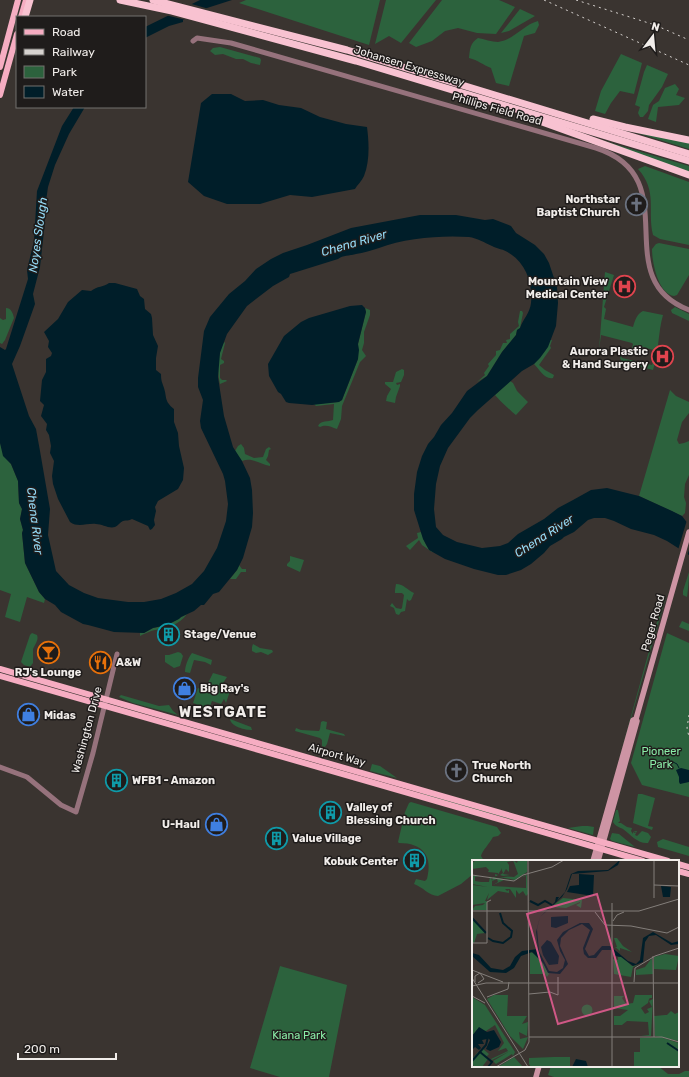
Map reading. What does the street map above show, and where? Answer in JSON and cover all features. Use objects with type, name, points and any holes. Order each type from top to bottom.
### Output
[{"type":"highway","points":[[25,16],[30,0]]},
{"type":"highway","name":"Johansen Expressway","points":[[120,0],[172,11],[398,73],[689,161]]},
{"type":"highway","name":"Johansen Expressway","points":[[152,0],[334,47],[689,154]]},
{"type":"highway","points":[[488,101],[526,117],[689,175]]},
{"type":"highway","points":[[526,104],[536,104],[610,124],[689,140]]},
{"type":"main road","points":[[0,67],[18,0]]},
{"type":"main road","points":[[21,16],[26,0]]},
{"type":"main road","points":[[0,95],[16,39]]},
{"type":"main road","name":"Peger Road","points":[[593,860],[600,845],[637,721],[636,719],[689,532]]},
{"type":"main road","name":"Airport Way","points":[[0,669],[105,702],[600,845],[664,860]]},
{"type":"main road","name":"Airport Way","points":[[0,676],[105,702]]},
{"type":"main road","name":"Peger Road","points":[[598,860],[600,845]]},
{"type":"main road","name":"Airport Way","points":[[600,845],[640,860]]},
{"type":"main road","points":[[679,864],[689,867]]},
{"type":"main road","points":[[679,871],[689,874]]},
{"type":"main road","points":[[532,1077],[535,1067]]},
{"type":"main road","points":[[536,1077],[539,1067]]},
{"type":"street","name":"Phillips Field Road","points":[[193,41],[197,38],[231,43],[606,151],[618,156],[636,170],[647,192],[649,208],[649,257],[654,278],[663,292],[671,300],[689,310]]},
{"type":"street","name":"Washington Drive","points":[[0,767],[27,777],[61,805],[76,812],[118,654]]},
{"type":"green space","points":[[246,0],[380,0],[369,45],[239,3]]},
{"type":"green space","points":[[386,0],[436,0],[401,43],[389,36],[375,44]]},
{"type":"green space","points":[[442,0],[499,0],[515,7],[496,34],[477,33],[458,28],[445,31],[432,41],[416,47],[409,43]]},
{"type":"green space","points":[[520,9],[535,16],[509,31],[501,33]]},
{"type":"green space","points":[[538,21],[539,25],[535,33],[524,36],[509,86],[496,83],[491,68],[469,58],[472,44],[478,38],[496,42],[504,41]]},
{"type":"green space","points":[[220,47],[260,58],[260,65],[223,54],[215,55],[210,51],[213,48]]},
{"type":"green space","points":[[621,54],[642,63],[634,94],[620,91],[605,114],[595,111],[601,91]]},
{"type":"green space","points":[[647,65],[668,74],[662,87],[649,105],[648,111],[643,117],[640,117],[638,113],[640,107],[635,105]]},
{"type":"green space","points":[[675,84],[679,89],[676,95],[685,98],[679,105],[658,107],[656,122],[648,119],[653,105],[659,101],[665,88]]},
{"type":"green space","points":[[631,131],[689,142],[689,149]]},
{"type":"green space","points":[[594,138],[689,166],[689,173]]},
{"type":"green space","points":[[645,166],[689,182],[689,245],[660,239],[653,235],[651,226],[650,193],[644,177],[638,169]]},
{"type":"green space","points":[[659,243],[689,249],[689,275],[677,295],[674,296],[668,294],[664,290],[657,277],[653,262],[652,249]]},
{"type":"green space","points":[[605,272],[614,275],[604,307],[606,309],[604,319],[633,327],[635,320],[643,311],[663,315],[657,351],[636,345],[635,350],[631,349],[632,343],[601,335],[599,350]]},
{"type":"green space","points":[[675,307],[689,314],[689,321],[672,313],[671,310]]},
{"type":"green space","points":[[6,308],[12,311],[14,318],[2,344],[0,343],[0,318],[3,320],[6,319]]},
{"type":"green space","points":[[365,308],[370,310],[370,315],[364,332],[364,343],[362,350],[366,356],[360,362],[342,406],[341,419],[337,429],[326,426],[320,427],[318,426],[319,424],[333,420],[334,404],[316,406],[314,404],[338,402],[342,400],[358,359],[358,344],[366,312]]},
{"type":"green space","points":[[520,311],[523,313],[520,328],[517,330],[516,335],[502,352],[487,376],[477,382],[485,375],[484,373],[489,366],[488,364],[496,355],[496,351],[500,350],[503,343],[507,343],[506,340],[510,339],[510,334],[519,326],[518,322]]},
{"type":"green space","points":[[550,340],[552,340],[550,346],[551,348],[539,365],[554,375],[553,378],[548,378],[534,364],[545,351]]},
{"type":"green space","points":[[224,342],[221,359],[224,363],[220,365],[220,378],[227,381],[220,384],[218,363]]},
{"type":"green space","points":[[624,351],[621,356],[622,358],[652,365],[657,352],[653,370],[622,362],[620,358],[622,352]]},
{"type":"green space","points":[[402,369],[404,370],[404,375],[401,382],[396,383],[397,385],[400,384],[400,386],[395,403],[386,401],[391,389],[385,384],[385,382],[393,382],[396,372]]},
{"type":"green space","points":[[510,381],[528,402],[516,415],[495,395]]},
{"type":"green space","points":[[670,390],[676,396],[689,402],[689,413],[682,422],[677,440],[679,444],[689,441],[689,475],[685,484],[685,513],[682,516],[639,496]]},
{"type":"green space","points":[[0,442],[4,456],[11,464],[18,481],[19,503],[22,509],[20,519],[23,530],[25,563],[39,592],[45,599],[44,603],[27,597],[20,622],[5,617],[11,594],[0,590]]},
{"type":"green space","points":[[241,444],[244,448],[245,454],[254,458],[263,457],[266,449],[269,447],[271,449],[269,450],[266,460],[270,466],[253,460],[242,461],[235,451]]},
{"type":"green space","points":[[421,532],[426,546],[433,551],[432,552],[422,545],[419,540],[410,550],[406,546],[418,538],[417,533]]},
{"type":"green space","points":[[290,556],[304,560],[300,572],[287,566],[290,561]]},
{"type":"green space","points":[[239,565],[242,569],[246,569],[246,572],[241,572],[236,579],[230,579],[237,570]]},
{"type":"green space","points":[[689,572],[687,597],[683,595],[683,591]]},
{"type":"green space","points":[[396,584],[403,586],[414,593],[411,600],[409,601],[407,599],[405,611],[401,612],[399,615],[396,614],[394,608],[390,606],[392,603],[396,608],[402,608],[404,595],[402,593],[395,593]]},
{"type":"green space","points":[[667,593],[617,767],[657,622]]},
{"type":"green space","points":[[187,614],[184,618],[173,625],[151,631],[140,636],[140,633],[167,625]]},
{"type":"green space","points":[[682,621],[689,624],[689,631],[679,627]]},
{"type":"green space","points":[[32,633],[37,635],[38,639],[33,649],[33,663],[30,667],[21,662]]},
{"type":"green space","name":"Pioneer Park","points":[[667,633],[689,643],[689,797],[642,785],[631,763]]},
{"type":"green space","points":[[253,644],[260,648],[272,650],[273,652],[268,655],[261,652],[256,653],[252,651]]},
{"type":"green space","points":[[178,652],[183,656],[180,666],[174,668],[165,662],[165,655]]},
{"type":"green space","points":[[192,653],[212,660],[211,665],[194,660],[190,673],[185,672],[187,662]]},
{"type":"green space","points":[[213,673],[227,677],[223,683],[231,688],[226,703],[224,699],[221,704],[212,701],[209,709],[198,707],[193,703],[198,688],[203,690]]},
{"type":"green space","points":[[121,695],[159,706],[169,705],[178,715],[133,703],[119,697]]},
{"type":"green space","points":[[230,719],[251,727],[252,730],[242,729],[236,726]]},
{"type":"green space","points":[[321,722],[327,722],[326,729],[344,734],[345,736],[330,733],[325,747],[322,746],[322,740],[320,738],[295,731],[296,728],[301,730],[319,731]]},
{"type":"green space","points":[[372,764],[380,766],[397,778],[370,771]]},
{"type":"green space","points":[[421,794],[428,794],[539,827]]},
{"type":"green space","points":[[638,794],[655,798],[648,826],[653,827],[652,830],[633,823]]},
{"type":"green space","points":[[411,802],[497,827],[501,833],[498,836],[493,837],[483,852],[481,856],[483,860],[472,860],[472,875],[461,884],[438,896],[432,895],[414,884],[416,879],[425,881],[427,879],[429,864],[424,852],[414,845],[398,842],[405,812],[409,803]]},
{"type":"green space","points":[[616,810],[618,810],[620,821],[618,823],[632,828],[631,831],[633,834],[633,832],[636,832],[633,831],[637,831],[635,835],[637,836],[642,831],[648,833],[651,837],[648,843],[638,841],[613,822]]},
{"type":"green space","points":[[582,826],[594,827],[593,835],[568,828]]},
{"type":"green space","points":[[612,833],[619,834],[635,847],[612,841],[610,839]]},
{"type":"green space","points":[[663,839],[689,847],[689,856],[658,847],[657,842]]},
{"type":"green space","name":"Kiana Park","points":[[280,966],[347,985],[329,1077],[280,1077],[250,1068]]},
{"type":"green space","points":[[551,1067],[659,1067],[668,1074],[679,1074],[689,1071],[689,1077],[554,1077],[548,1075]]},
{"type":"water","points":[[200,0],[232,0],[207,8],[183,20],[183,22],[169,26],[146,38],[146,27]]},
{"type":"water","points":[[212,94],[231,94],[245,101],[263,100],[279,105],[301,108],[320,117],[346,124],[367,127],[369,145],[368,158],[363,178],[355,189],[312,197],[290,195],[260,204],[227,204],[204,196],[188,182],[201,103]]},
{"type":"water","points":[[73,108],[84,108],[69,134],[55,165],[48,187],[40,267],[33,294],[35,304],[12,364],[29,416],[36,429],[50,509],[48,535],[56,571],[69,585],[98,598],[128,602],[144,602],[161,599],[192,584],[204,571],[217,548],[226,521],[228,504],[223,474],[201,428],[200,421],[203,400],[198,387],[198,378],[204,331],[210,317],[229,294],[245,281],[256,269],[283,253],[351,228],[420,215],[456,215],[485,220],[493,219],[511,226],[516,233],[535,245],[544,254],[549,263],[557,287],[558,303],[556,326],[548,347],[540,358],[534,364],[522,371],[478,410],[470,418],[448,448],[440,466],[436,484],[434,509],[436,527],[443,535],[457,542],[482,548],[500,546],[508,543],[518,534],[544,519],[558,508],[591,490],[607,488],[639,496],[682,516],[689,525],[689,555],[667,541],[654,535],[631,529],[605,518],[594,518],[588,520],[574,532],[550,546],[531,564],[521,570],[506,575],[498,575],[474,569],[445,559],[429,550],[423,539],[414,510],[414,494],[417,472],[422,456],[441,425],[452,413],[467,391],[487,376],[502,352],[516,335],[517,330],[520,328],[529,310],[531,303],[531,289],[527,275],[520,262],[515,257],[503,250],[478,239],[469,237],[447,236],[424,238],[400,242],[365,252],[344,256],[290,274],[289,277],[273,286],[247,306],[227,334],[220,353],[218,377],[224,416],[233,447],[250,478],[253,513],[252,527],[243,558],[237,570],[219,592],[213,594],[204,605],[201,605],[194,611],[167,625],[153,628],[144,633],[114,632],[83,624],[61,612],[39,592],[25,563],[23,530],[20,519],[22,509],[19,503],[18,481],[11,464],[3,456],[0,443],[0,347],[5,350],[6,349],[28,279],[27,270],[34,241],[37,191],[62,126]]},
{"type":"water","points":[[109,283],[115,283],[137,289],[140,296],[144,299],[145,309],[151,314],[153,335],[158,346],[156,370],[161,374],[166,399],[174,409],[174,422],[178,433],[179,446],[184,468],[183,480],[178,489],[158,501],[155,507],[155,525],[150,530],[148,526],[132,519],[123,521],[113,527],[96,524],[76,525],[70,522],[58,499],[53,484],[52,476],[54,461],[50,453],[51,446],[49,435],[46,430],[47,424],[41,416],[44,405],[40,401],[42,380],[46,372],[46,359],[51,356],[52,353],[48,347],[49,341],[44,332],[58,319],[68,302],[82,290],[91,291]]},
{"type":"water","points":[[362,305],[366,312],[358,344],[358,359],[342,400],[339,402],[312,405],[286,402],[278,392],[269,376],[268,364],[284,336],[301,322],[309,318],[350,306]]},
{"type":"water","points":[[681,768],[689,770],[689,782],[680,784],[676,770]]},
{"type":"pier","points":[[188,3],[209,9],[186,20],[165,15]]},
{"type":"pier","points":[[687,520],[689,522],[689,550],[687,556],[678,550]]},
{"type":"waterway","points":[[671,761],[677,764],[679,768]]},
{"type":"railway","points":[[544,0],[689,65]]},
{"type":"railway","points":[[576,0],[655,25],[689,40]]},
{"type":"railway","points":[[689,715],[687,728],[689,737]]},
{"type":"place","name":"Northstar Baptist Church","points":[[636,205]]},
{"type":"place","name":"Mountain View Medical Center","points":[[624,287]]},
{"type":"place","name":"Aurora Plastic & Hand Surgery","points":[[663,357]]},
{"type":"place","name":"Stage/Venue","points":[[169,634]]},
{"type":"place","name":"RJ's Lounge","points":[[48,652]]},
{"type":"place","name":"A&W","points":[[100,662]]},
{"type":"place","name":"Big Ray's","points":[[185,688]]},
{"type":"place","name":"Midas","points":[[28,715]]},
{"type":"place","name":"True North Church","points":[[456,771]]},
{"type":"place","name":"WFB1 - Amazon","points":[[117,780]]},
{"type":"place","name":"Valley of Blessing Church","points":[[331,813]]},
{"type":"place","name":"U-Haul","points":[[216,824]]},
{"type":"place","name":"Value Village","points":[[277,838]]},
{"type":"place","name":"Kobuk Center","points":[[414,861]]},
{"type":"district","name":"WESTGATE","points":[[223,712]]},
{"type":"water label","name":"Noyes Slough","points":[[38,235]]},
{"type":"water label","name":"Chena River","points":[[354,243]]},
{"type":"water label","name":"Chena River","points":[[35,521]]},
{"type":"water label","name":"Chena River","points":[[544,536]]}]
